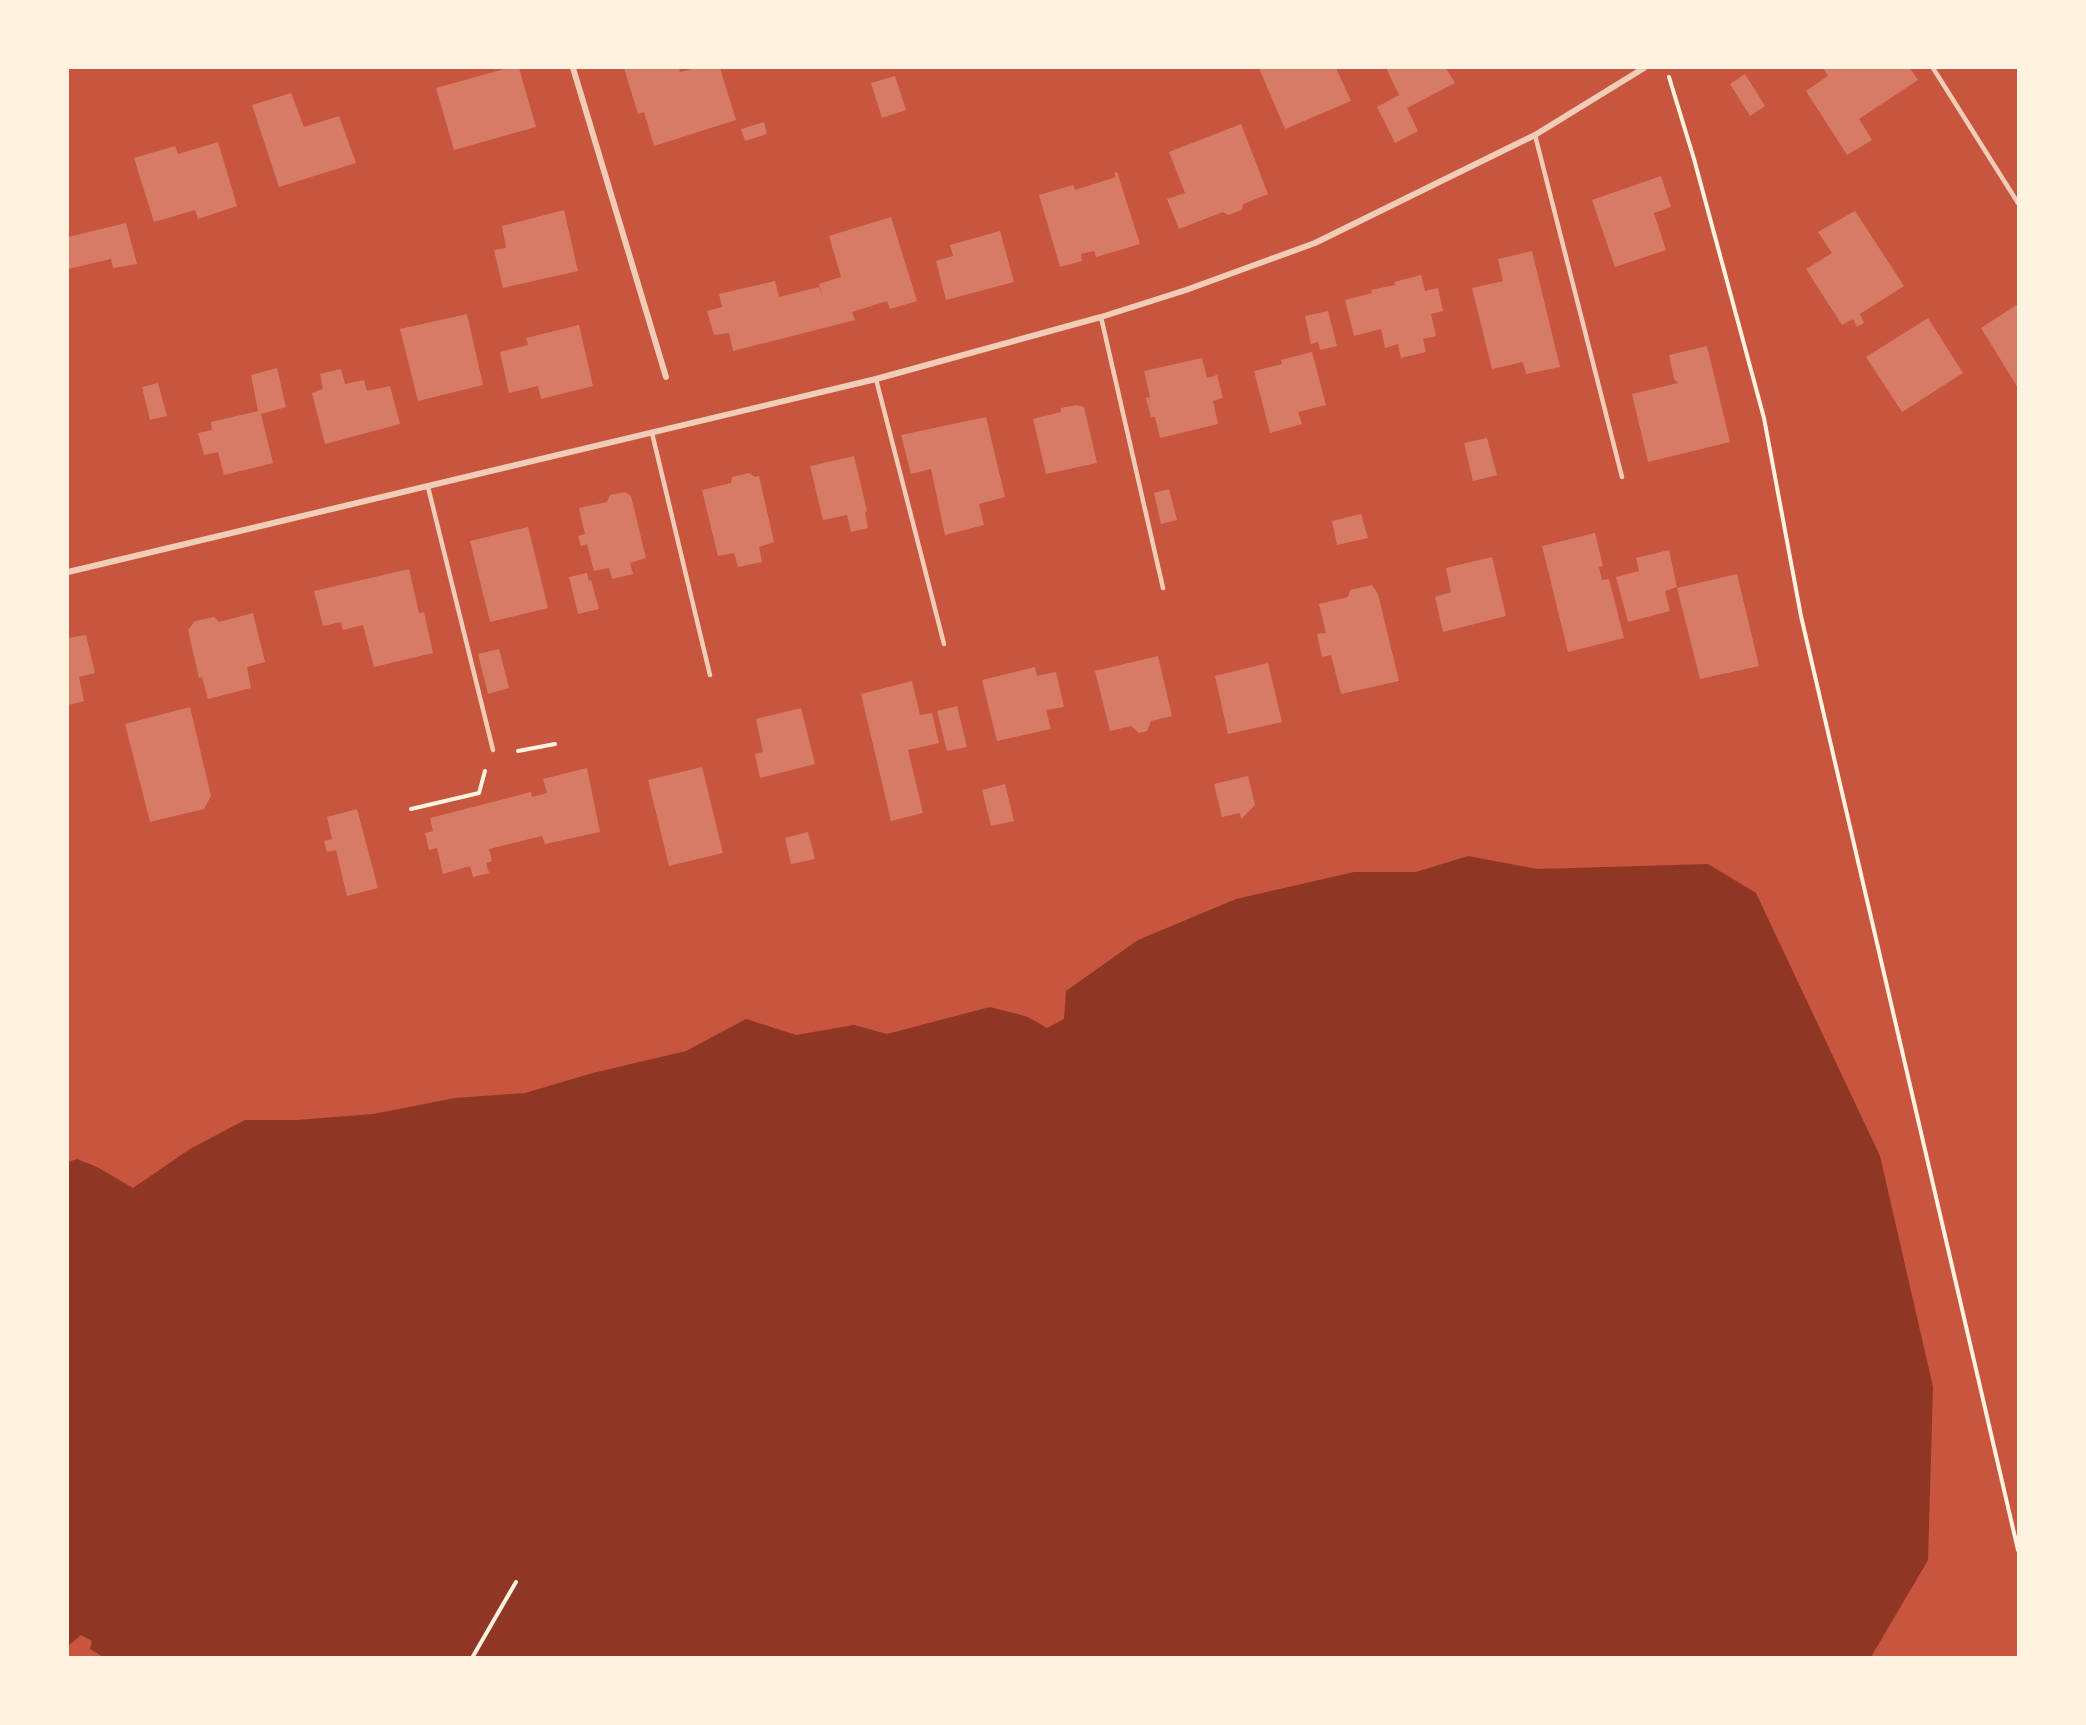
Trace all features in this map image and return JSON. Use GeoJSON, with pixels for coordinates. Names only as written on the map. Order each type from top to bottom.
{"type":"FeatureCollection","features":[{"type":"Feature","properties":{"kind":"street"},"geometry":{"type":"LineString","coordinates":[[573,68],[666,377]]}},
{"type":"Feature","properties":{"kind":"street"},"geometry":{"type":"LineString","coordinates":[[68,572],[876,379],[1101,317],[1186,290],[1315,243],[1535,135],[1644,68]]}},
{"type":"Feature","properties":{"kind":"lane"},"geometry":{"type":"LineString","coordinates":[[1933,68],[2019,203]]}},
{"type":"Feature","properties":{"kind":"lane"},"geometry":{"type":"LineString","coordinates":[[1535,135],[1622,477]]}},
{"type":"Feature","properties":{"kind":"lane"},"geometry":{"type":"LineString","coordinates":[[1101,317],[1163,588]]}},
{"type":"Feature","properties":{"kind":"lane"},"geometry":{"type":"LineString","coordinates":[[876,379],[944,644]]}},
{"type":"Feature","properties":{"kind":"lane"},"geometry":{"type":"LineString","coordinates":[[652,433],[710,675]]}},
{"type":"Feature","properties":{"kind":"lane"},"geometry":{"type":"LineString","coordinates":[[428,487],[492,750]]}},
{"type":"Feature","properties":{"kind":"path"},"geometry":{"type":"LineString","coordinates":[[1666,68],[1695,159],[1764,418],[1801,616],[2019,1550]]}},
{"type":"Feature","properties":{"kind":"path"},"geometry":{"type":"LineString","coordinates":[[511,753],[555,744]]}},
{"type":"Feature","properties":{"kind":"path"},"geometry":{"type":"LineString","coordinates":[[411,809],[479,793],[486,770]]}},
{"type":"Feature","properties":{"kind":"path"},"geometry":{"type":"LineString","coordinates":[[472,1658],[516,1582]]}},
{"type":"Feature","properties":{"kind":"shaded area"},"geometry":{"type":"Polygon","coordinates":[[[1468,856],[1537,869],[1708,864],[1756,893],[1880,1156],[1933,1387],[1928,1560],[1871,1657],[105,1658],[90,1649],[92,1641],[81,1635],[68,1646],[68,1162],[77,1159],[97,1167],[133,1188],[190,1149],[245,1120],[297,1120],[373,1114],[455,1098],[525,1093],[593,1073],[686,1051],[746,1019],[796,1035],[854,1025],[887,1034],[990,1007],[1028,1017],[1047,1028],[1064,1019],[1066,991],[1138,940],[1236,899],[1354,872],[1416,872],[1468,856]]]}},
{"type":"Feature","properties":{"kind":"building"},"geometry":{"type":"Polygon","coordinates":[[[508,68],[519,68],[536,127],[454,150],[436,88],[508,68]]]}},
{"type":"Feature","properties":{"kind":"building"},"geometry":{"type":"Polygon","coordinates":[[[624,68],[679,68],[680,72],[695,68],[720,68],[736,120],[654,146],[644,112],[638,114],[624,68]]]}},
{"type":"Feature","properties":{"kind":"building"},"geometry":{"type":"Polygon","coordinates":[[[1259,68],[1336,68],[1351,101],[1285,129],[1259,68]]]}},
{"type":"Feature","properties":{"kind":"building"},"geometry":{"type":"Polygon","coordinates":[[[1386,68],[1446,68],[1455,83],[1407,108],[1418,131],[1395,143],[1377,107],[1399,95],[1386,68]]]}},
{"type":"Feature","properties":{"kind":"building"},"geometry":{"type":"Polygon","coordinates":[[[1823,68],[1910,68],[1918,80],[1859,119],[1872,140],[1847,155],[1806,91],[1828,76],[1823,68]]]}},
{"type":"Feature","properties":{"kind":"building"},"geometry":{"type":"Polygon","coordinates":[[[1745,74],[1765,106],[1750,116],[1730,84],[1745,74]]]}},
{"type":"Feature","properties":{"kind":"building"},"geometry":{"type":"Polygon","coordinates":[[[895,76],[906,110],[882,118],[871,83],[895,76]]]}},
{"type":"Feature","properties":{"kind":"building"},"geometry":{"type":"Polygon","coordinates":[[[291,93],[304,127],[339,116],[356,163],[279,187],[252,105],[291,93]]]}},
{"type":"Feature","properties":{"kind":"building"},"geometry":{"type":"Polygon","coordinates":[[[764,122],[767,134],[745,141],[741,129],[764,122]]]}},
{"type":"Feature","properties":{"kind":"building"},"geometry":{"type":"Polygon","coordinates":[[[1241,124],[1268,194],[1243,204],[1242,210],[1228,215],[1223,212],[1179,229],[1167,199],[1185,193],[1169,152],[1241,124]]]}},
{"type":"Feature","properties":{"kind":"building"},"geometry":{"type":"Polygon","coordinates":[[[218,142],[237,206],[198,219],[195,210],[154,222],[134,158],[175,146],[178,154],[218,142]]]}},
{"type":"Feature","properties":{"kind":"building"},"geometry":{"type":"Polygon","coordinates":[[[1117,172],[1140,244],[1096,257],[1094,251],[1081,254],[1082,261],[1060,267],[1039,195],[1073,185],[1075,190],[1116,177],[1114,173],[1117,172]]]}},
{"type":"Feature","properties":{"kind":"building"},"geometry":{"type":"Polygon","coordinates":[[[1661,176],[1671,207],[1654,213],[1666,250],[1615,267],[1592,200],[1661,176]]]}},
{"type":"Feature","properties":{"kind":"building"},"geometry":{"type":"Polygon","coordinates":[[[564,210],[578,271],[503,288],[494,250],[506,248],[502,226],[564,210]]]}},
{"type":"Feature","properties":{"kind":"building"},"geometry":{"type":"Polygon","coordinates":[[[1855,211],[1904,286],[1860,314],[1864,323],[1857,327],[1853,319],[1842,325],[1806,269],[1832,253],[1818,232],[1855,211]]]}},
{"type":"Feature","properties":{"kind":"building"},"geometry":{"type":"Polygon","coordinates":[[[891,217],[917,301],[890,309],[887,301],[852,312],[855,320],[733,351],[729,333],[714,335],[707,311],[722,307],[719,294],[775,281],[779,297],[819,287],[823,299],[819,284],[841,277],[829,236],[891,217]]]}},
{"type":"Feature","properties":{"kind":"building"},"geometry":{"type":"Polygon","coordinates":[[[126,223],[137,264],[113,268],[111,259],[68,269],[68,237],[126,223]]]}},
{"type":"Feature","properties":{"kind":"building"},"geometry":{"type":"Polygon","coordinates":[[[1000,231],[1014,282],[946,300],[936,261],[953,256],[950,245],[1000,231]]]}},
{"type":"Feature","properties":{"kind":"building"},"geometry":{"type":"Polygon","coordinates":[[[1532,251],[1560,367],[1526,374],[1523,362],[1492,369],[1472,288],[1503,281],[1498,259],[1532,251]]]}},
{"type":"Feature","properties":{"kind":"building"},"geometry":{"type":"Polygon","coordinates":[[[1421,275],[1425,291],[1438,288],[1443,311],[1431,314],[1436,336],[1423,339],[1426,352],[1401,358],[1398,344],[1385,348],[1381,329],[1354,336],[1345,300],[1421,275]]]}},
{"type":"Feature","properties":{"kind":"building"},"geometry":{"type":"Polygon","coordinates":[[[2018,304],[2018,388],[1981,328],[2018,304]]]}},
{"type":"Feature","properties":{"kind":"building"},"geometry":{"type":"Polygon","coordinates":[[[1328,311],[1337,346],[1320,350],[1318,342],[1311,344],[1305,316],[1328,311]]]}},
{"type":"Feature","properties":{"kind":"building"},"geometry":{"type":"Polygon","coordinates":[[[467,314],[483,385],[418,401],[400,329],[467,314]]]}},
{"type":"Feature","properties":{"kind":"building"},"geometry":{"type":"Polygon","coordinates":[[[1928,318],[1963,373],[1902,412],[1866,357],[1928,318]]]}},
{"type":"Feature","properties":{"kind":"building"},"geometry":{"type":"Polygon","coordinates":[[[579,325],[593,386],[541,399],[538,386],[509,393],[500,352],[528,345],[526,338],[579,325]]]}},
{"type":"Feature","properties":{"kind":"building"},"geometry":{"type":"Polygon","coordinates":[[[1707,346],[1730,442],[1648,462],[1632,394],[1678,383],[1674,379],[1669,355],[1707,346]]]}},
{"type":"Feature","properties":{"kind":"building"},"geometry":{"type":"Polygon","coordinates":[[[1312,352],[1326,405],[1298,412],[1302,424],[1270,433],[1254,371],[1282,364],[1281,360],[1312,352]]]}},
{"type":"Feature","properties":{"kind":"building"},"geometry":{"type":"Polygon","coordinates":[[[1202,358],[1207,378],[1217,375],[1223,398],[1213,401],[1218,424],[1160,438],[1155,417],[1151,417],[1146,398],[1150,397],[1144,371],[1202,358]]]}},
{"type":"Feature","properties":{"kind":"building"},"geometry":{"type":"Polygon","coordinates":[[[277,368],[286,407],[261,414],[273,463],[224,475],[218,452],[204,455],[198,433],[212,430],[211,422],[258,411],[251,375],[277,368]]]}},
{"type":"Feature","properties":{"kind":"building"},"geometry":{"type":"Polygon","coordinates":[[[341,369],[345,384],[364,380],[367,391],[390,386],[400,424],[325,444],[312,393],[323,389],[320,374],[341,369]]]}},
{"type":"Feature","properties":{"kind":"building"},"geometry":{"type":"Polygon","coordinates":[[[158,383],[167,416],[150,420],[142,387],[158,383]]]}},
{"type":"Feature","properties":{"kind":"building"},"geometry":{"type":"Polygon","coordinates":[[[1077,405],[1084,407],[1097,463],[1046,474],[1033,419],[1061,412],[1061,408],[1077,405]]]}},
{"type":"Feature","properties":{"kind":"building"},"geometry":{"type":"Polygon","coordinates":[[[986,417],[1005,497],[979,504],[984,525],[945,535],[931,469],[911,474],[901,435],[986,417]]]}},
{"type":"Feature","properties":{"kind":"building"},"geometry":{"type":"Polygon","coordinates":[[[1487,438],[1497,475],[1473,481],[1464,443],[1487,438]]]}},
{"type":"Feature","properties":{"kind":"building"},"geometry":{"type":"Polygon","coordinates":[[[854,456],[867,511],[865,512],[868,528],[851,532],[847,515],[823,520],[810,466],[854,456]]]}},
{"type":"Feature","properties":{"kind":"building"},"geometry":{"type":"Polygon","coordinates":[[[749,473],[755,477],[759,476],[774,542],[759,547],[762,562],[738,567],[734,553],[718,556],[702,490],[731,483],[732,477],[749,473]]]}},
{"type":"Feature","properties":{"kind":"building"},"geometry":{"type":"Polygon","coordinates":[[[1169,489],[1177,520],[1161,524],[1154,493],[1169,489]]]}},
{"type":"Feature","properties":{"kind":"building"},"geometry":{"type":"Polygon","coordinates":[[[625,492],[631,496],[646,558],[630,563],[633,574],[612,579],[609,568],[594,571],[587,544],[581,546],[578,536],[585,534],[579,508],[607,502],[610,495],[625,492]]]}},
{"type":"Feature","properties":{"kind":"building"},"geometry":{"type":"Polygon","coordinates":[[[1361,514],[1368,538],[1337,545],[1332,521],[1361,514]]]}},
{"type":"Feature","properties":{"kind":"building"},"geometry":{"type":"Polygon","coordinates":[[[528,527],[548,608],[490,622],[470,541],[528,527]]]}},
{"type":"Feature","properties":{"kind":"building"},"geometry":{"type":"Polygon","coordinates":[[[1595,533],[1603,566],[1599,567],[1602,580],[1609,579],[1624,638],[1568,652],[1542,546],[1595,533]]]}},
{"type":"Feature","properties":{"kind":"building"},"geometry":{"type":"Polygon","coordinates":[[[1669,550],[1677,587],[1665,591],[1670,611],[1628,622],[1616,577],[1639,571],[1636,558],[1669,550]]]}},
{"type":"Feature","properties":{"kind":"building"},"geometry":{"type":"Polygon","coordinates":[[[1492,557],[1506,616],[1443,632],[1435,597],[1451,592],[1446,568],[1492,557]]]}},
{"type":"Feature","properties":{"kind":"building"},"geometry":{"type":"Polygon","coordinates":[[[409,569],[419,613],[424,612],[433,653],[374,667],[363,625],[343,630],[341,622],[323,626],[314,591],[409,569]]]}},
{"type":"Feature","properties":{"kind":"building"},"geometry":{"type":"Polygon","coordinates":[[[587,573],[599,609],[578,614],[569,577],[587,573]]]}},
{"type":"Feature","properties":{"kind":"building"},"geometry":{"type":"Polygon","coordinates":[[[1737,574],[1759,666],[1700,679],[1677,588],[1737,574]]]}},
{"type":"Feature","properties":{"kind":"building"},"geometry":{"type":"Polygon","coordinates":[[[1372,585],[1378,594],[1399,681],[1341,694],[1331,655],[1322,657],[1317,634],[1326,633],[1319,604],[1348,597],[1350,590],[1372,585]]]}},
{"type":"Feature","properties":{"kind":"building"},"geometry":{"type":"Polygon","coordinates":[[[253,613],[265,662],[247,667],[251,688],[208,699],[202,677],[199,678],[188,630],[195,621],[214,617],[219,622],[253,613]]]}},
{"type":"Feature","properties":{"kind":"building"},"geometry":{"type":"Polygon","coordinates":[[[86,635],[95,673],[79,677],[84,701],[68,705],[68,638],[86,635]]]}},
{"type":"Feature","properties":{"kind":"building"},"geometry":{"type":"Polygon","coordinates":[[[499,649],[509,688],[488,694],[478,654],[499,649]]]}},
{"type":"Feature","properties":{"kind":"building"},"geometry":{"type":"Polygon","coordinates":[[[1158,656],[1172,716],[1151,721],[1147,731],[1139,733],[1131,726],[1110,731],[1095,671],[1158,656]]]}},
{"type":"Feature","properties":{"kind":"building"},"geometry":{"type":"Polygon","coordinates":[[[1268,663],[1282,722],[1228,734],[1215,676],[1268,663]]]}},
{"type":"Feature","properties":{"kind":"building"},"geometry":{"type":"Polygon","coordinates":[[[1035,667],[1037,676],[1056,672],[1064,707],[1046,710],[1051,729],[997,741],[982,680],[1035,667]]]}},
{"type":"Feature","properties":{"kind":"building"},"geometry":{"type":"Polygon","coordinates":[[[912,681],[920,715],[932,713],[939,743],[908,750],[923,813],[891,821],[861,694],[912,681]]]}},
{"type":"Feature","properties":{"kind":"building"},"geometry":{"type":"Polygon","coordinates":[[[957,706],[967,747],[947,751],[937,711],[957,706]]]}},
{"type":"Feature","properties":{"kind":"building"},"geometry":{"type":"Polygon","coordinates":[[[190,707],[211,796],[204,809],[150,822],[125,724],[190,707]]]}},
{"type":"Feature","properties":{"kind":"building"},"geometry":{"type":"Polygon","coordinates":[[[801,708],[815,764],[760,778],[755,754],[763,752],[756,719],[801,708]]]}},
{"type":"Feature","properties":{"kind":"building"},"geometry":{"type":"Polygon","coordinates":[[[702,767],[723,853],[669,866],[648,780],[702,767]]]}},
{"type":"Feature","properties":{"kind":"building"},"geometry":{"type":"Polygon","coordinates":[[[587,768],[600,832],[545,844],[542,836],[489,849],[492,861],[486,863],[489,873],[473,877],[470,866],[443,874],[437,848],[429,850],[425,833],[433,831],[430,818],[531,792],[532,797],[547,793],[543,779],[587,768]]]}},
{"type":"Feature","properties":{"kind":"building"},"geometry":{"type":"Polygon","coordinates":[[[1248,776],[1255,805],[1241,819],[1240,813],[1222,817],[1214,784],[1248,776]]]}},
{"type":"Feature","properties":{"kind":"building"},"geometry":{"type":"Polygon","coordinates":[[[1005,784],[1014,821],[991,826],[982,790],[1005,784]]]}},
{"type":"Feature","properties":{"kind":"building"},"geometry":{"type":"Polygon","coordinates":[[[357,809],[378,888],[347,896],[336,850],[327,852],[324,841],[332,839],[327,817],[357,809]]]}},
{"type":"Feature","properties":{"kind":"building"},"geometry":{"type":"Polygon","coordinates":[[[808,832],[815,859],[791,864],[785,838],[808,832]]]}}]}
